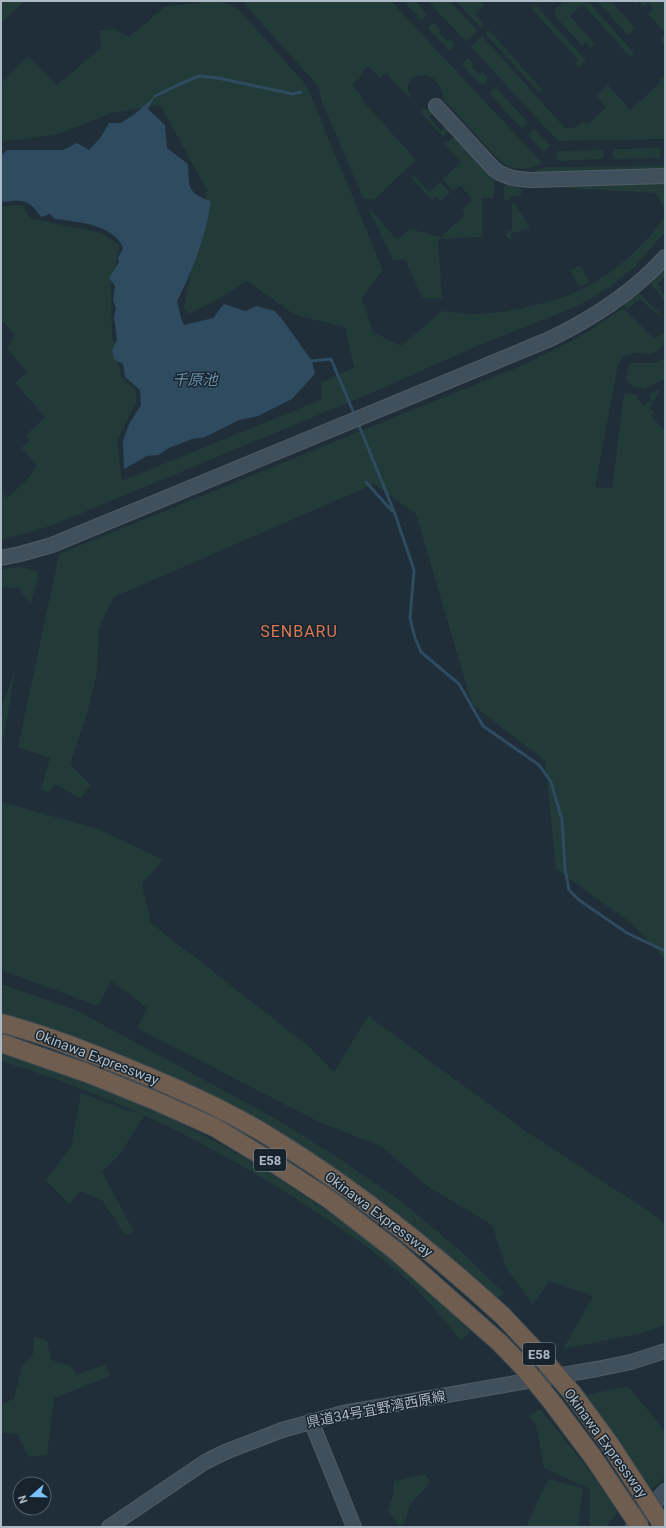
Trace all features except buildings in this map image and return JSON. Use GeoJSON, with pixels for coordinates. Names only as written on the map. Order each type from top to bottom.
{"type":"FeatureCollection","features":[{"type":"Feature","properties":{"kind":"highway","name":"Okinawa Expressway"},"geometry":{"type":"LineString","coordinates":[[1,1023],[96,1054],[222,1110],[278,1141],[351,1191],[407,1233],[503,1316],[535,1350],[573,1394],[609,1443],[664,1527]]}},
{"type":"Feature","properties":{"kind":"highway","name":"Okinawa Expressway"},"geometry":{"type":"LineString","coordinates":[[1,1043],[87,1073],[156,1101],[214,1127],[272,1162],[330,1200],[396,1251],[500,1343],[551,1401],[593,1457],[640,1527]]}},
{"type":"Feature","properties":{"kind":"street"},"geometry":{"type":"LineString","coordinates":[[436,106],[494,169],[505,176],[532,180],[665,176]]}},
{"type":"Feature","properties":{"kind":"street"},"geometry":{"type":"LineString","coordinates":[[1,558],[52,545],[509,357],[571,329],[622,297],[665,257]]}},
{"type":"Feature","properties":{"kind":"street","name":"県道34号宜野湾西原線"},"geometry":{"type":"LineString","coordinates":[[109,1527],[205,1462],[225,1452],[261,1438],[311,1421],[343,1413],[597,1369],[630,1362],[665,1351]]}},
{"type":"Feature","properties":{"kind":"street"},"geometry":{"type":"LineString","coordinates":[[311,1421],[354,1527]]}},
{"type":"Feature","properties":{"kind":"street"},"geometry":{"type":"LineString","coordinates":[[633,1527],[665,1491]]}},
{"type":"Feature","properties":{"kind":"green space"},"geometry":{"type":"Polygon","coordinates":[[[1,1],[25,1],[1,23],[1,1]]]}},
{"type":"Feature","properties":{"kind":"green space"},"geometry":{"type":"Polygon","coordinates":[[[202,1],[222,2],[231,5],[240,11],[302,80],[308,89],[383,270],[362,298],[373,332],[401,346],[442,311],[471,314],[494,313],[548,302],[569,295],[604,276],[621,264],[651,235],[665,217],[665,232],[635,267],[611,286],[576,307],[482,344],[369,394],[53,525],[28,533],[1,539],[1,492],[7,498],[26,481],[37,465],[21,448],[30,440],[26,435],[45,417],[15,383],[27,372],[7,348],[15,334],[1,320],[1,206],[23,205],[30,218],[101,233],[120,245],[111,285],[112,335],[121,376],[136,391],[136,402],[117,441],[122,481],[322,399],[321,382],[354,368],[345,327],[295,315],[247,281],[219,299],[189,314],[184,308],[207,190],[160,105],[112,113],[59,134],[1,142],[1,83],[28,56],[57,85],[101,48],[99,31],[114,29],[129,37],[166,6],[200,3],[202,1]]]}},
{"type":"Feature","properties":{"kind":"green space"},"geometry":{"type":"Polygon","coordinates":[[[242,1],[391,1],[543,164],[531,168],[521,169],[511,167],[500,161],[443,99],[440,88],[435,80],[428,76],[421,75],[414,77],[409,82],[408,88],[411,96],[409,98],[386,73],[380,78],[368,66],[361,73],[363,75],[352,85],[364,100],[363,101],[416,160],[374,200],[363,198],[322,102],[318,86],[242,1]]]}},
{"type":"Feature","properties":{"kind":"green space"},"geometry":{"type":"Polygon","coordinates":[[[403,1],[415,1],[426,13],[424,19],[420,19],[403,1]]]}},
{"type":"Feature","properties":{"kind":"green space"},"geometry":{"type":"Polygon","coordinates":[[[428,1],[450,1],[478,31],[466,42],[428,1]]]}},
{"type":"Feature","properties":{"kind":"green space"},"geometry":{"type":"Polygon","coordinates":[[[456,1],[480,1],[484,5],[475,14],[484,25],[481,28],[456,1]]]}},
{"type":"Feature","properties":{"kind":"green space"},"geometry":{"type":"Polygon","coordinates":[[[564,1],[588,1],[634,54],[630,57],[583,4],[570,16],[595,44],[591,48],[586,42],[582,46],[556,17],[555,9],[564,1]]]}},
{"type":"Feature","properties":{"kind":"green space"},"geometry":{"type":"Polygon","coordinates":[[[597,1],[611,1],[635,28],[628,35],[597,1]]]}},
{"type":"Feature","properties":{"kind":"green space"},"geometry":{"type":"Polygon","coordinates":[[[633,1],[665,1],[665,33],[648,14],[653,9],[648,3],[644,7],[639,2],[637,5],[633,1]]]}},
{"type":"Feature","properties":{"kind":"green space"},"geometry":{"type":"Polygon","coordinates":[[[535,4],[586,61],[579,67],[575,63],[578,60],[531,8],[535,4]]]}},
{"type":"Feature","properties":{"kind":"green space"},"geometry":{"type":"Polygon","coordinates":[[[435,24],[441,30],[439,33],[447,41],[450,39],[455,44],[452,50],[449,50],[429,30],[429,26],[435,24]]]}},
{"type":"Feature","properties":{"kind":"green space"},"geometry":{"type":"Polygon","coordinates":[[[489,30],[542,90],[539,93],[485,33],[489,30]]]}},
{"type":"Feature","properties":{"kind":"green space"},"geometry":{"type":"Polygon","coordinates":[[[665,33],[665,46],[661,41],[665,33]]]}},
{"type":"Feature","properties":{"kind":"green space"},"geometry":{"type":"Polygon","coordinates":[[[482,36],[566,129],[576,127],[582,122],[588,124],[606,107],[596,96],[608,85],[630,110],[659,84],[661,77],[665,77],[665,139],[558,141],[471,47],[482,36]]]}},
{"type":"Feature","properties":{"kind":"green space"},"geometry":{"type":"Polygon","coordinates":[[[466,59],[470,59],[474,64],[472,67],[479,75],[482,72],[487,77],[487,81],[484,84],[481,84],[463,66],[463,62],[466,59]]]}},
{"type":"Feature","properties":{"kind":"green space"},"geometry":{"type":"Polygon","coordinates":[[[493,89],[497,89],[527,121],[527,125],[521,128],[491,95],[490,92],[493,89]]]}},
{"type":"Feature","properties":{"kind":"green space"},"geometry":{"type":"Polygon","coordinates":[[[424,108],[429,111],[431,110],[434,113],[429,117],[441,131],[446,126],[448,131],[443,137],[420,112],[424,108]]]}},
{"type":"Feature","properties":{"kind":"green space"},"geometry":{"type":"Polygon","coordinates":[[[532,130],[535,130],[549,144],[549,147],[545,151],[542,151],[529,136],[529,133],[532,130]]]}},
{"type":"Feature","properties":{"kind":"green space"},"geometry":{"type":"Polygon","coordinates":[[[453,138],[456,138],[494,177],[494,198],[482,198],[482,237],[438,239],[442,298],[422,298],[405,259],[393,260],[370,212],[371,210],[397,240],[410,229],[441,237],[465,215],[462,210],[471,201],[471,198],[460,185],[453,191],[443,179],[461,162],[444,144],[453,138]]]}},
{"type":"Feature","properties":{"kind":"green space"},"geometry":{"type":"Polygon","coordinates":[[[659,148],[661,151],[660,158],[615,159],[613,156],[615,149],[659,148]]]}},
{"type":"Feature","properties":{"kind":"green space"},"geometry":{"type":"Polygon","coordinates":[[[602,150],[604,152],[604,157],[602,159],[558,161],[556,155],[557,151],[602,150]]]}},
{"type":"Feature","properties":{"kind":"green space"},"geometry":{"type":"Polygon","coordinates":[[[665,166],[665,171],[529,173],[546,167],[665,166]]]}},
{"type":"Feature","properties":{"kind":"green space"},"geometry":{"type":"Polygon","coordinates":[[[410,176],[415,177],[429,192],[440,182],[450,193],[441,201],[436,197],[432,200],[410,176]]]}},
{"type":"Feature","properties":{"kind":"green space"},"geometry":{"type":"Polygon","coordinates":[[[665,181],[665,212],[656,193],[567,188],[567,186],[665,181]]]}},
{"type":"Feature","properties":{"kind":"green space"},"geometry":{"type":"Polygon","coordinates":[[[508,183],[518,186],[521,189],[521,196],[510,197],[510,200],[504,200],[504,187],[508,183]]]}},
{"type":"Feature","properties":{"kind":"green space"},"geometry":{"type":"Polygon","coordinates":[[[515,203],[530,228],[510,234],[512,238],[509,239],[506,235],[508,231],[512,231],[512,204],[515,203]]]}},
{"type":"Feature","properties":{"kind":"green space"},"geometry":{"type":"Polygon","coordinates":[[[580,265],[590,282],[580,287],[570,271],[580,265]]]}},
{"type":"Feature","properties":{"kind":"green space"},"geometry":{"type":"Polygon","coordinates":[[[665,267],[665,276],[658,284],[665,297],[665,301],[651,285],[665,267]]]}},
{"type":"Feature","properties":{"kind":"green space"},"geometry":{"type":"Polygon","coordinates":[[[638,293],[661,314],[660,316],[639,299],[628,309],[623,304],[638,293]]]}},
{"type":"Feature","properties":{"kind":"green space"},"geometry":{"type":"Polygon","coordinates":[[[623,308],[654,339],[665,332],[665,342],[662,347],[652,354],[635,353],[623,356],[618,365],[595,487],[612,488],[624,394],[628,393],[637,395],[642,406],[652,401],[649,394],[661,389],[649,408],[653,411],[652,416],[665,432],[665,959],[631,923],[556,869],[545,761],[472,704],[416,514],[374,484],[114,597],[99,628],[97,672],[88,711],[70,764],[91,786],[80,798],[55,784],[49,792],[41,790],[50,758],[18,747],[59,554],[528,363],[588,332],[623,308]]]}},
{"type":"Feature","properties":{"kind":"green space"},"geometry":{"type":"Polygon","coordinates":[[[665,358],[665,379],[644,389],[628,382],[627,376],[629,365],[634,363],[654,363],[665,358]]]}},
{"type":"Feature","properties":{"kind":"green space"},"geometry":{"type":"Polygon","coordinates":[[[21,567],[39,572],[31,604],[18,588],[1,587],[1,569],[21,567]]]}},
{"type":"Feature","properties":{"kind":"green space"},"geometry":{"type":"Polygon","coordinates":[[[16,667],[3,740],[1,747],[1,709],[16,667]]]}},
{"type":"Feature","properties":{"kind":"green space"},"geometry":{"type":"Polygon","coordinates":[[[1,802],[99,829],[163,860],[142,884],[151,923],[306,1044],[334,1072],[368,1016],[527,1132],[650,1212],[665,1224],[665,1325],[643,1333],[563,1349],[593,1296],[549,1281],[533,1305],[506,1267],[492,1225],[427,1186],[381,1146],[321,1123],[137,1028],[147,1008],[111,981],[98,1006],[1,970],[1,802]]]}},
{"type":"Feature","properties":{"kind":"green space"},"geometry":{"type":"Polygon","coordinates":[[[1,984],[76,1010],[276,1119],[337,1157],[401,1201],[465,1255],[504,1293],[496,1300],[242,1112],[170,1075],[88,1041],[1,1012],[1,984]]]}},
{"type":"Feature","properties":{"kind":"green space"},"geometry":{"type":"Polygon","coordinates":[[[1,1054],[62,1074],[124,1098],[182,1124],[267,1171],[321,1206],[378,1248],[420,1283],[471,1332],[461,1340],[430,1303],[377,1254],[316,1212],[242,1166],[164,1125],[124,1107],[84,1090],[1,1061],[1,1054]]]}},
{"type":"Feature","properties":{"kind":"green space"},"geometry":{"type":"Polygon","coordinates":[[[81,1093],[144,1116],[118,1157],[102,1171],[134,1232],[125,1235],[102,1200],[80,1191],[69,1204],[45,1180],[71,1147],[81,1093]]]}},
{"type":"Feature","properties":{"kind":"green space"},"geometry":{"type":"Polygon","coordinates":[[[34,1337],[47,1340],[51,1360],[70,1365],[77,1375],[106,1364],[110,1376],[54,1398],[47,1455],[28,1457],[18,1434],[1,1433],[1,1404],[14,1399],[22,1366],[33,1355],[34,1337]]]}},
{"type":"Feature","properties":{"kind":"green space"},"geometry":{"type":"Polygon","coordinates":[[[628,1386],[665,1431],[665,1477],[652,1489],[583,1396],[628,1386]]]}},
{"type":"Feature","properties":{"kind":"green space"},"geometry":{"type":"Polygon","coordinates":[[[540,1409],[585,1465],[618,1512],[606,1527],[590,1527],[590,1489],[544,1468],[536,1425],[529,1416],[540,1409]]]}},
{"type":"Feature","properties":{"kind":"green space"},"geometry":{"type":"Polygon","coordinates":[[[425,1474],[430,1482],[410,1505],[405,1523],[399,1525],[388,1511],[393,1494],[394,1481],[425,1474]]]}},
{"type":"Feature","properties":{"kind":"green space"},"geometry":{"type":"Polygon","coordinates":[[[548,1479],[583,1488],[578,1527],[526,1527],[548,1479]]]}},
{"type":"Feature","properties":{"kind":"water","name":"千原池"},"geometry":{"type":"Polygon","coordinates":[[[155,96],[148,109],[165,125],[167,148],[188,164],[189,184],[193,192],[211,201],[198,252],[177,301],[184,325],[213,318],[224,304],[245,311],[256,306],[275,311],[312,361],[315,374],[292,399],[258,416],[239,420],[205,437],[192,439],[169,448],[158,455],[147,456],[124,469],[123,441],[129,424],[141,405],[140,390],[125,377],[123,364],[114,359],[112,350],[117,340],[114,317],[116,308],[113,300],[115,286],[109,278],[119,262],[118,258],[123,248],[112,234],[103,229],[84,223],[55,219],[50,214],[41,217],[28,203],[20,201],[1,202],[1,156],[7,150],[63,150],[77,143],[89,150],[101,137],[109,123],[121,123],[136,113],[155,96]]]}},
{"type":"Feature","properties":{"kind":"waterway"},"geometry":{"type":"LineString","coordinates":[[155,96],[199,76],[218,78],[293,94],[301,92]]}},
{"type":"Feature","properties":{"kind":"waterway"},"geometry":{"type":"LineString","coordinates":[[312,361],[331,359],[355,416]]}},
{"type":"Feature","properties":{"kind":"waterway"},"geometry":{"type":"LineString","coordinates":[[358,423],[395,514],[414,570],[410,618],[415,638],[421,652],[459,684],[483,726],[539,765],[551,782],[562,820],[565,869],[569,890],[579,900],[627,933],[665,951]]}},
{"type":"Feature","properties":{"kind":"waterway"},"geometry":{"type":"LineString","coordinates":[[366,482],[392,511]]}},
{"type":"Feature","properties":{"kind":"district","name":"SENBARU"},"geometry":{"type":"Point","coordinates":[299,631]}}]}
